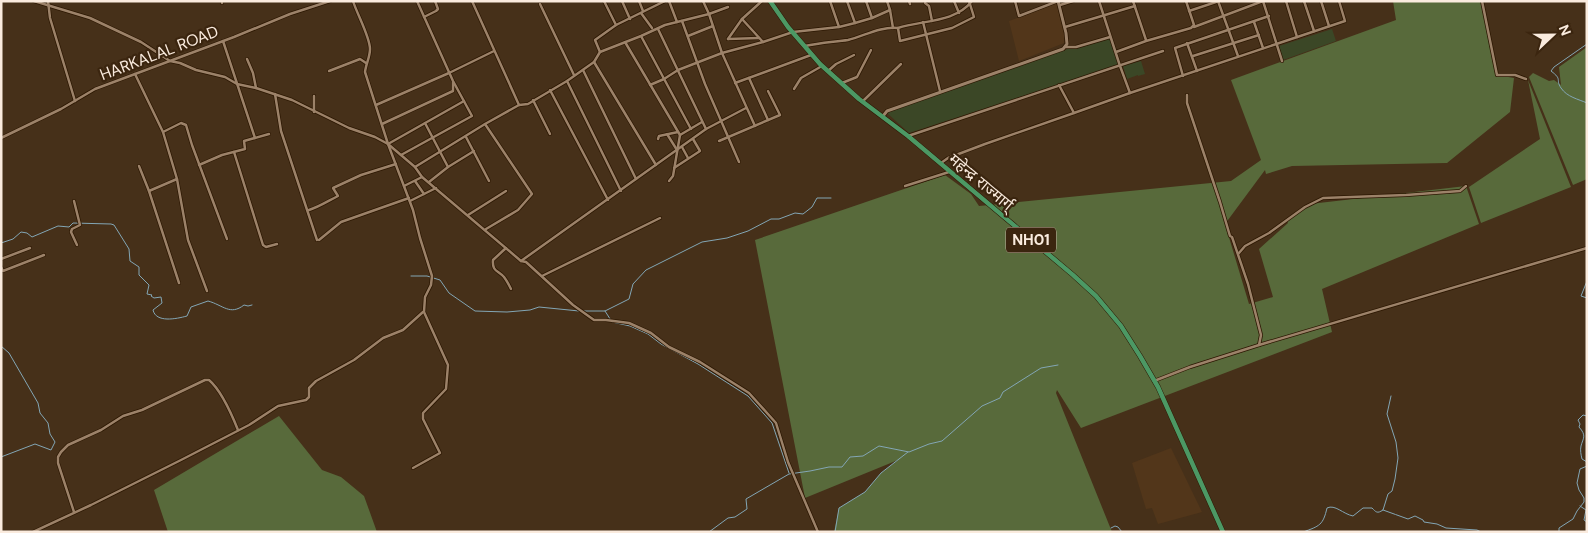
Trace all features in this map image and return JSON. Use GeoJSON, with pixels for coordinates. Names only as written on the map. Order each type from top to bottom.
{"type":"FeatureCollection","features":[{"type":"Feature","properties":{"kind":"highway","name":"महेन्द्र राज्मार्ग्"},"geometry":{"type":"LineString","coordinates":[[770,1],[822,66],[863,102],[908,136],[1096,296],[1121,326],[1154,381],[1223,532]]}},
{"type":"Feature","properties":{"kind":"street"},"geometry":{"type":"LineString","coordinates":[[34,1],[90,18],[141,42],[170,61],[225,77],[238,84],[292,100],[314,112],[388,144],[415,167],[422,177],[522,262],[526,262],[573,305],[594,320],[629,323],[650,333],[669,347],[700,362],[749,393],[776,423],[788,462],[818,532]]}},
{"type":"Feature","properties":{"kind":"street"},"geometry":{"type":"LineString","coordinates":[[48,1],[50,18],[75,101]]}},
{"type":"Feature","properties":{"kind":"street","name":"HARKALAL ROAD"},"geometry":{"type":"LineString","coordinates":[[1,138],[95,89],[290,14],[330,1]]}},
{"type":"Feature","properties":{"kind":"street"},"geometry":{"type":"LineString","coordinates":[[353,1],[370,43],[366,72],[388,144],[409,200],[432,276],[424,312],[448,365],[446,389],[423,414],[423,419],[440,453],[413,468]]}},
{"type":"Feature","properties":{"kind":"street"},"geometry":{"type":"LineString","coordinates":[[401,156],[472,116],[453,80],[418,1]]}},
{"type":"Feature","properties":{"kind":"street"},"geometry":{"type":"LineString","coordinates":[[424,16],[438,9],[434,1]]}},
{"type":"Feature","properties":{"kind":"street"},"geometry":{"type":"LineString","coordinates":[[472,1],[519,105]]}},
{"type":"Feature","properties":{"kind":"street"},"geometry":{"type":"LineString","coordinates":[[604,1],[616,25]]}},
{"type":"Feature","properties":{"kind":"street"},"geometry":{"type":"LineString","coordinates":[[622,1],[630,19]]}},
{"type":"Feature","properties":{"kind":"street"},"geometry":{"type":"LineString","coordinates":[[639,1],[642,12],[652,28]]}},
{"type":"Feature","properties":{"kind":"street"},"geometry":{"type":"LineString","coordinates":[[600,52],[595,40],[616,25],[667,1],[677,22]]}},
{"type":"Feature","properties":{"kind":"street"},"geometry":{"type":"LineString","coordinates":[[703,1],[722,53],[755,126]]}},
{"type":"Feature","properties":{"kind":"street"},"geometry":{"type":"LineString","coordinates":[[759,38],[728,39],[742,19],[762,1]]}},
{"type":"Feature","properties":{"kind":"street"},"geometry":{"type":"LineString","coordinates":[[830,1],[840,27]]}},
{"type":"Feature","properties":{"kind":"street"},"geometry":{"type":"LineString","coordinates":[[847,1],[856,23]]}},
{"type":"Feature","properties":{"kind":"street"},"geometry":{"type":"LineString","coordinates":[[866,1],[872,18]]}},
{"type":"Feature","properties":{"kind":"street"},"geometry":{"type":"LineString","coordinates":[[887,1],[893,28]]}},
{"type":"Feature","properties":{"kind":"street"},"geometry":{"type":"LineString","coordinates":[[954,1],[959,13]]}},
{"type":"Feature","properties":{"kind":"street"},"geometry":{"type":"LineString","coordinates":[[1015,1],[1020,16],[1059,3],[1073,1]]}},
{"type":"Feature","properties":{"kind":"street"},"geometry":{"type":"LineString","coordinates":[[1099,1],[1130,93]]}},
{"type":"Feature","properties":{"kind":"street"},"geometry":{"type":"LineString","coordinates":[[1133,1],[1146,41]]}},
{"type":"Feature","properties":{"kind":"street"},"geometry":{"type":"LineString","coordinates":[[1186,1],[1193,27]]}},
{"type":"Feature","properties":{"kind":"street"},"geometry":{"type":"LineString","coordinates":[[1189,11],[1218,1],[1238,56]]}},
{"type":"Feature","properties":{"kind":"street"},"geometry":{"type":"LineString","coordinates":[[1116,52],[1193,27],[1263,1],[1282,62]]}},
{"type":"Feature","properties":{"kind":"street"},"geometry":{"type":"LineString","coordinates":[[1286,1],[1297,37]]}},
{"type":"Feature","properties":{"kind":"street"},"geometry":{"type":"LineString","coordinates":[[1304,1],[1314,31]]}},
{"type":"Feature","properties":{"kind":"street"},"geometry":{"type":"LineString","coordinates":[[1321,1],[1329,26]]}},
{"type":"Feature","properties":{"kind":"street"},"geometry":{"type":"LineString","coordinates":[[939,163],[985,144],[1130,93],[1345,21],[1338,1]]}},
{"type":"Feature","properties":{"kind":"street"},"geometry":{"type":"LineString","coordinates":[[1482,1],[1497,76],[1514,74],[1526,79]]}},
{"type":"Feature","properties":{"kind":"street"},"geometry":{"type":"LineString","coordinates":[[805,46],[849,39],[932,21],[959,13],[970,2]]}},
{"type":"Feature","properties":{"kind":"street"},"geometry":{"type":"LineString","coordinates":[[898,28],[900,41],[952,28],[974,17],[970,2]]}},
{"type":"Feature","properties":{"kind":"street"},"geometry":{"type":"LineString","coordinates":[[925,3],[929,6],[932,21]]}},
{"type":"Feature","properties":{"kind":"street"},"geometry":{"type":"LineString","coordinates":[[1059,3],[1065,27],[1066,47]]}},
{"type":"Feature","properties":{"kind":"street"},"geometry":{"type":"LineString","coordinates":[[540,4],[574,76]]}},
{"type":"Feature","properties":{"kind":"street"},"geometry":{"type":"LineString","coordinates":[[1065,27],[1135,6]]}},
{"type":"Feature","properties":{"kind":"street"},"geometry":{"type":"LineString","coordinates":[[415,167],[519,105],[528,104],[567,81],[594,62],[600,52],[665,25],[709,14],[728,7]]}},
{"type":"Feature","properties":{"kind":"street"},"geometry":{"type":"LineString","coordinates":[[650,85],[678,70],[722,53],[793,32],[840,27],[856,23],[890,10]]}},
{"type":"Feature","properties":{"kind":"street"},"geometry":{"type":"LineString","coordinates":[[1183,76],[1175,48],[1269,16]]}},
{"type":"Feature","properties":{"kind":"street"},"geometry":{"type":"LineString","coordinates":[[742,19],[763,42]]}},
{"type":"Feature","properties":{"kind":"street"},"geometry":{"type":"LineString","coordinates":[[682,21],[739,162]]}},
{"type":"Feature","properties":{"kind":"street"},"geometry":{"type":"LineString","coordinates":[[923,22],[940,92]]}},
{"type":"Feature","properties":{"kind":"street"},"geometry":{"type":"LineString","coordinates":[[1254,22],[1263,48]]}},
{"type":"Feature","properties":{"kind":"street"},"geometry":{"type":"LineString","coordinates":[[688,36],[713,26]]}},
{"type":"Feature","properties":{"kind":"street"},"geometry":{"type":"LineString","coordinates":[[658,29],[706,129]]}},
{"type":"Feature","properties":{"kind":"street"},"geometry":{"type":"LineString","coordinates":[[1193,56],[1258,35]]}},
{"type":"Feature","properties":{"kind":"street"},"geometry":{"type":"LineString","coordinates":[[641,36],[691,129]]}},
{"type":"Feature","properties":{"kind":"street"},"geometry":{"type":"LineString","coordinates":[[883,116],[887,111],[1066,47],[1111,37]]}},
{"type":"Feature","properties":{"kind":"street"},"geometry":{"type":"LineString","coordinates":[[223,40],[255,138]]}},
{"type":"Feature","properties":{"kind":"street"},"geometry":{"type":"LineString","coordinates":[[625,42],[679,134],[673,176],[669,181]]}},
{"type":"Feature","properties":{"kind":"street"},"geometry":{"type":"LineString","coordinates":[[1187,43],[1197,70]]}},
{"type":"Feature","properties":{"kind":"street"},"geometry":{"type":"LineString","coordinates":[[842,83],[858,77],[871,50]]}},
{"type":"Feature","properties":{"kind":"street"},"geometry":{"type":"LineString","coordinates":[[376,104],[450,73],[494,51]]}},
{"type":"Feature","properties":{"kind":"street"},"geometry":{"type":"LineString","coordinates":[[908,136],[1163,51]]}},
{"type":"Feature","properties":{"kind":"street"},"geometry":{"type":"LineString","coordinates":[[736,83],[812,54]]}},
{"type":"Feature","properties":{"kind":"street"},"geometry":{"type":"LineString","coordinates":[[828,71],[854,54]]}},
{"type":"Feature","properties":{"kind":"street"},"geometry":{"type":"LineString","coordinates":[[246,59],[253,73],[256,88]]}},
{"type":"Feature","properties":{"kind":"street"},"geometry":{"type":"LineString","coordinates":[[329,71],[360,59],[366,63]]}},
{"type":"Feature","properties":{"kind":"street"},"geometry":{"type":"LineString","coordinates":[[594,62],[656,165]]}},
{"type":"Feature","properties":{"kind":"street"},"geometry":{"type":"LineString","coordinates":[[863,102],[901,64]]}},
{"type":"Feature","properties":{"kind":"street"},"geometry":{"type":"LineString","coordinates":[[794,90],[801,78],[822,66]]}},
{"type":"Feature","properties":{"kind":"street"},"geometry":{"type":"LineString","coordinates":[[583,70],[636,180]]}},
{"type":"Feature","properties":{"kind":"street"},"geometry":{"type":"LineString","coordinates":[[135,74],[163,132],[177,179],[188,240],[207,291]]}},
{"type":"Feature","properties":{"kind":"street"},"geometry":{"type":"LineString","coordinates":[[749,78],[768,120]]}},
{"type":"Feature","properties":{"kind":"street"},"geometry":{"type":"LineString","coordinates":[[382,124],[452,91],[453,80]]}},
{"type":"Feature","properties":{"kind":"street"},"geometry":{"type":"LineString","coordinates":[[567,81],[621,191]]}},
{"type":"Feature","properties":{"kind":"street"},"geometry":{"type":"LineString","coordinates":[[1059,85],[1074,114]]}},
{"type":"Feature","properties":{"kind":"street"},"geometry":{"type":"LineString","coordinates":[[550,90],[608,200]]}},
{"type":"Feature","properties":{"kind":"street"},"geometry":{"type":"LineString","coordinates":[[719,141],[780,115],[768,91]]}},
{"type":"Feature","properties":{"kind":"street"},"geometry":{"type":"LineString","coordinates":[[275,94],[281,131],[318,240],[341,222],[409,200],[436,188]]}},
{"type":"Feature","properties":{"kind":"street"},"geometry":{"type":"LineString","coordinates":[[1187,95],[1187,103],[1230,236],[1239,253],[1261,335],[1259,345]]}},
{"type":"Feature","properties":{"kind":"street"},"geometry":{"type":"LineString","coordinates":[[314,96],[314,112]]}},
{"type":"Feature","properties":{"kind":"street"},"geometry":{"type":"LineString","coordinates":[[533,100],[550,134]]}},
{"type":"Feature","properties":{"kind":"street"},"geometry":{"type":"LineString","coordinates":[[388,144],[464,101]]}},
{"type":"Feature","properties":{"kind":"street"},"geometry":{"type":"LineString","coordinates":[[522,262],[706,129],[746,108]]}},
{"type":"Feature","properties":{"kind":"street"},"geometry":{"type":"LineString","coordinates":[[658,139],[659,136],[679,134],[702,122]]}},
{"type":"Feature","properties":{"kind":"street"},"geometry":{"type":"LineString","coordinates":[[163,132],[181,123],[186,125],[227,239]]}},
{"type":"Feature","properties":{"kind":"street"},"geometry":{"type":"LineString","coordinates":[[425,123],[448,166]]}},
{"type":"Feature","properties":{"kind":"street"},"geometry":{"type":"LineString","coordinates":[[485,230],[518,210],[532,194],[486,124]]}},
{"type":"Feature","properties":{"kind":"street"},"geometry":{"type":"LineString","coordinates":[[199,165],[245,148],[244,142],[269,134]]}},
{"type":"Feature","properties":{"kind":"street"},"geometry":{"type":"LineString","coordinates":[[668,134],[677,150]]}},
{"type":"Feature","properties":{"kind":"street"},"geometry":{"type":"LineString","coordinates":[[466,137],[489,181]]}},
{"type":"Feature","properties":{"kind":"street"},"geometry":{"type":"LineString","coordinates":[[674,168],[700,150],[693,139]]}},
{"type":"Feature","properties":{"kind":"street"},"geometry":{"type":"LineString","coordinates":[[682,147],[688,158]]}},
{"type":"Feature","properties":{"kind":"street"},"geometry":{"type":"LineString","coordinates":[[430,182],[448,166],[474,150]]}},
{"type":"Feature","properties":{"kind":"street"},"geometry":{"type":"LineString","coordinates":[[234,152],[263,245],[266,247],[277,244]]}},
{"type":"Feature","properties":{"kind":"street"},"geometry":{"type":"LineString","coordinates":[[308,210],[318,208],[323,203],[338,196],[333,188],[361,175],[396,164]]}},
{"type":"Feature","properties":{"kind":"street"},"geometry":{"type":"LineString","coordinates":[[139,166],[179,283]]}},
{"type":"Feature","properties":{"kind":"street"},"geometry":{"type":"LineString","coordinates":[[905,186],[949,172]]}},
{"type":"Feature","properties":{"kind":"street"},"geometry":{"type":"LineString","coordinates":[[404,186],[422,177]]}},
{"type":"Feature","properties":{"kind":"street"},"geometry":{"type":"LineString","coordinates":[[149,191],[177,179]]}},
{"type":"Feature","properties":{"kind":"street"},"geometry":{"type":"LineString","coordinates":[[415,181],[425,194]]}},
{"type":"Feature","properties":{"kind":"street"},"geometry":{"type":"LineString","coordinates":[[1239,253],[1245,246],[1269,233],[1304,207],[1323,198],[1460,191],[1466,186]]}},
{"type":"Feature","properties":{"kind":"street"},"geometry":{"type":"LineString","coordinates":[[468,215],[506,191]]}},
{"type":"Feature","properties":{"kind":"street"},"geometry":{"type":"LineString","coordinates":[[74,201],[80,226],[72,229],[71,232],[77,245]]}},
{"type":"Feature","properties":{"kind":"street"},"geometry":{"type":"LineString","coordinates":[[542,276],[660,218]]}},
{"type":"Feature","properties":{"kind":"street"},"geometry":{"type":"LineString","coordinates":[[1,259],[30,248]]}},
{"type":"Feature","properties":{"kind":"street"},"geometry":{"type":"LineString","coordinates":[[506,248],[493,260],[493,265],[495,270],[504,277],[511,289]]}},
{"type":"Feature","properties":{"kind":"street"},"geometry":{"type":"LineString","coordinates":[[1154,381],[1190,367],[1259,345],[1587,248]]}},
{"type":"Feature","properties":{"kind":"street"},"geometry":{"type":"LineString","coordinates":[[1,267],[3,271],[44,255]]}},
{"type":"Feature","properties":{"kind":"street"},"geometry":{"type":"LineString","coordinates":[[33,532],[238,430],[278,406],[306,400],[309,397],[310,388],[316,380],[354,360],[383,338],[402,330],[424,312]]}},
{"type":"Feature","properties":{"kind":"street"},"geometry":{"type":"LineString","coordinates":[[74,512],[58,463],[60,452],[68,445],[101,430],[122,416],[142,410],[205,380],[209,380],[229,410],[238,430]]}},
{"type":"Feature","properties":{"kind":"shaded area"},"geometry":{"type":"Polygon","coordinates":[[[1057,3],[1065,33],[1064,43],[1019,61],[1009,21],[1057,3]]]}},
{"type":"Feature","properties":{"kind":"shaded area"},"geometry":{"type":"Polygon","coordinates":[[[1171,448],[1202,512],[1158,524],[1152,508],[1146,509],[1132,463],[1171,448]]]}},
{"type":"Feature","properties":{"kind":"green space"},"geometry":{"type":"Polygon","coordinates":[[[1393,1],[1482,1],[1497,75],[1514,78],[1510,112],[1447,163],[1292,166],[1266,174],[1265,170],[1225,224],[1249,304],[1273,297],[1259,249],[1288,223],[1287,221],[1310,204],[1466,186],[1479,224],[1322,289],[1332,332],[1081,428],[1057,390],[1056,393],[1112,532],[834,532],[839,508],[865,492],[881,473],[898,460],[805,498],[755,240],[945,175],[971,194],[979,206],[1231,181],[1261,160],[1231,80],[1396,20],[1393,1]]]}},
{"type":"Feature","properties":{"kind":"green space"},"geometry":{"type":"Polygon","coordinates":[[[1332,29],[1336,41],[1283,60],[1279,46],[1332,29]]]}},
{"type":"Feature","properties":{"kind":"green space"},"geometry":{"type":"Polygon","coordinates":[[[1109,36],[1119,65],[909,133],[886,112],[1057,52],[1109,36]]]}},
{"type":"Feature","properties":{"kind":"green space"},"geometry":{"type":"Polygon","coordinates":[[[1587,47],[1587,179],[1573,185],[1529,77],[1533,73],[1549,81],[1554,80],[1561,85],[1559,67],[1587,47]]]}},
{"type":"Feature","properties":{"kind":"green space"},"geometry":{"type":"Polygon","coordinates":[[[1141,61],[1145,74],[1127,79],[1123,66],[1141,61]]]}},
{"type":"Feature","properties":{"kind":"green space"},"geometry":{"type":"Polygon","coordinates":[[[1528,80],[1571,187],[1481,223],[1469,187],[1540,139],[1528,80]]]}},
{"type":"Feature","properties":{"kind":"green space"},"geometry":{"type":"Polygon","coordinates":[[[279,416],[322,470],[341,477],[364,496],[377,532],[168,532],[154,490],[279,416]]]}},
{"type":"Feature","properties":{"kind":"waterway"},"geometry":{"type":"LineString","coordinates":[[1587,44],[1551,71],[1557,76],[1559,85],[1566,94],[1587,103]]}},
{"type":"Feature","properties":{"kind":"waterway"},"geometry":{"type":"LineString","coordinates":[[583,311],[605,311],[629,299],[633,284],[646,270],[702,242],[727,238],[748,231],[771,219],[779,219],[795,213],[803,214],[812,207],[817,198],[831,198]]}},
{"type":"Feature","properties":{"kind":"waterway"},"geometry":{"type":"LineString","coordinates":[[1,243],[13,239],[21,232],[27,233],[32,237],[58,226],[69,227],[73,223],[111,224],[114,225],[129,249],[130,261],[139,267],[139,275],[149,285],[147,294],[152,295],[154,298],[161,297],[162,303],[153,310],[158,317],[167,319],[187,316],[191,307],[208,301],[230,310],[235,310],[244,305],[252,305]]}},
{"type":"Feature","properties":{"kind":"waterway"},"geometry":{"type":"LineString","coordinates":[[411,276],[427,276],[440,280],[449,293],[475,311],[507,312],[530,310],[539,307],[579,311]]}},
{"type":"Feature","properties":{"kind":"waterway"},"geometry":{"type":"LineString","coordinates":[[1587,281],[1581,296],[1587,298]]}},
{"type":"Feature","properties":{"kind":"waterway"},"geometry":{"type":"LineString","coordinates":[[605,311],[612,322],[630,326],[648,334],[661,344],[698,364],[748,396],[772,423],[789,473]]}},
{"type":"Feature","properties":{"kind":"waterway"},"geometry":{"type":"LineString","coordinates":[[1,346],[9,353],[38,403],[40,413],[48,423],[50,434],[55,442],[51,450],[35,444],[1,457]]}},
{"type":"Feature","properties":{"kind":"waterway"},"geometry":{"type":"LineString","coordinates":[[709,532],[728,518],[735,517],[747,509],[746,499],[789,474],[829,467],[842,467],[850,457],[863,456],[879,446],[909,452],[942,441],[982,406],[1000,398],[1003,392],[1041,368],[1058,365]]}},
{"type":"Feature","properties":{"kind":"waterway"},"geometry":{"type":"LineString","coordinates":[[1303,532],[1320,524],[1327,508],[1330,507],[1353,516],[1363,508],[1372,508],[1378,512],[1383,510],[1388,494],[1392,491],[1398,458],[1396,442],[1387,414],[1391,396]]}},
{"type":"Feature","properties":{"kind":"waterway"},"geometry":{"type":"LineString","coordinates":[[1587,416],[1583,415],[1578,420],[1579,427],[1584,435],[1581,456],[1587,462]]}},
{"type":"Feature","properties":{"kind":"waterway"},"geometry":{"type":"LineString","coordinates":[[835,532],[839,508],[865,492],[881,473],[908,452]]}},
{"type":"Feature","properties":{"kind":"waterway"},"geometry":{"type":"LineString","coordinates":[[1559,532],[1559,528],[1573,519],[1584,502],[1577,483],[1580,469],[1587,466]]}},
{"type":"Feature","properties":{"kind":"waterway"},"geometry":{"type":"LineString","coordinates":[[1580,506],[1586,510],[1584,520],[1587,522]]}},
{"type":"Feature","properties":{"kind":"waterway"},"geometry":{"type":"LineString","coordinates":[[1383,510],[1408,519],[1415,516],[1424,522],[1446,528],[1477,530],[1481,532]]}},
{"type":"Feature","properties":{"kind":"waterway"},"geometry":{"type":"LineString","coordinates":[[1111,528],[1118,527],[1122,532]]}}]}
